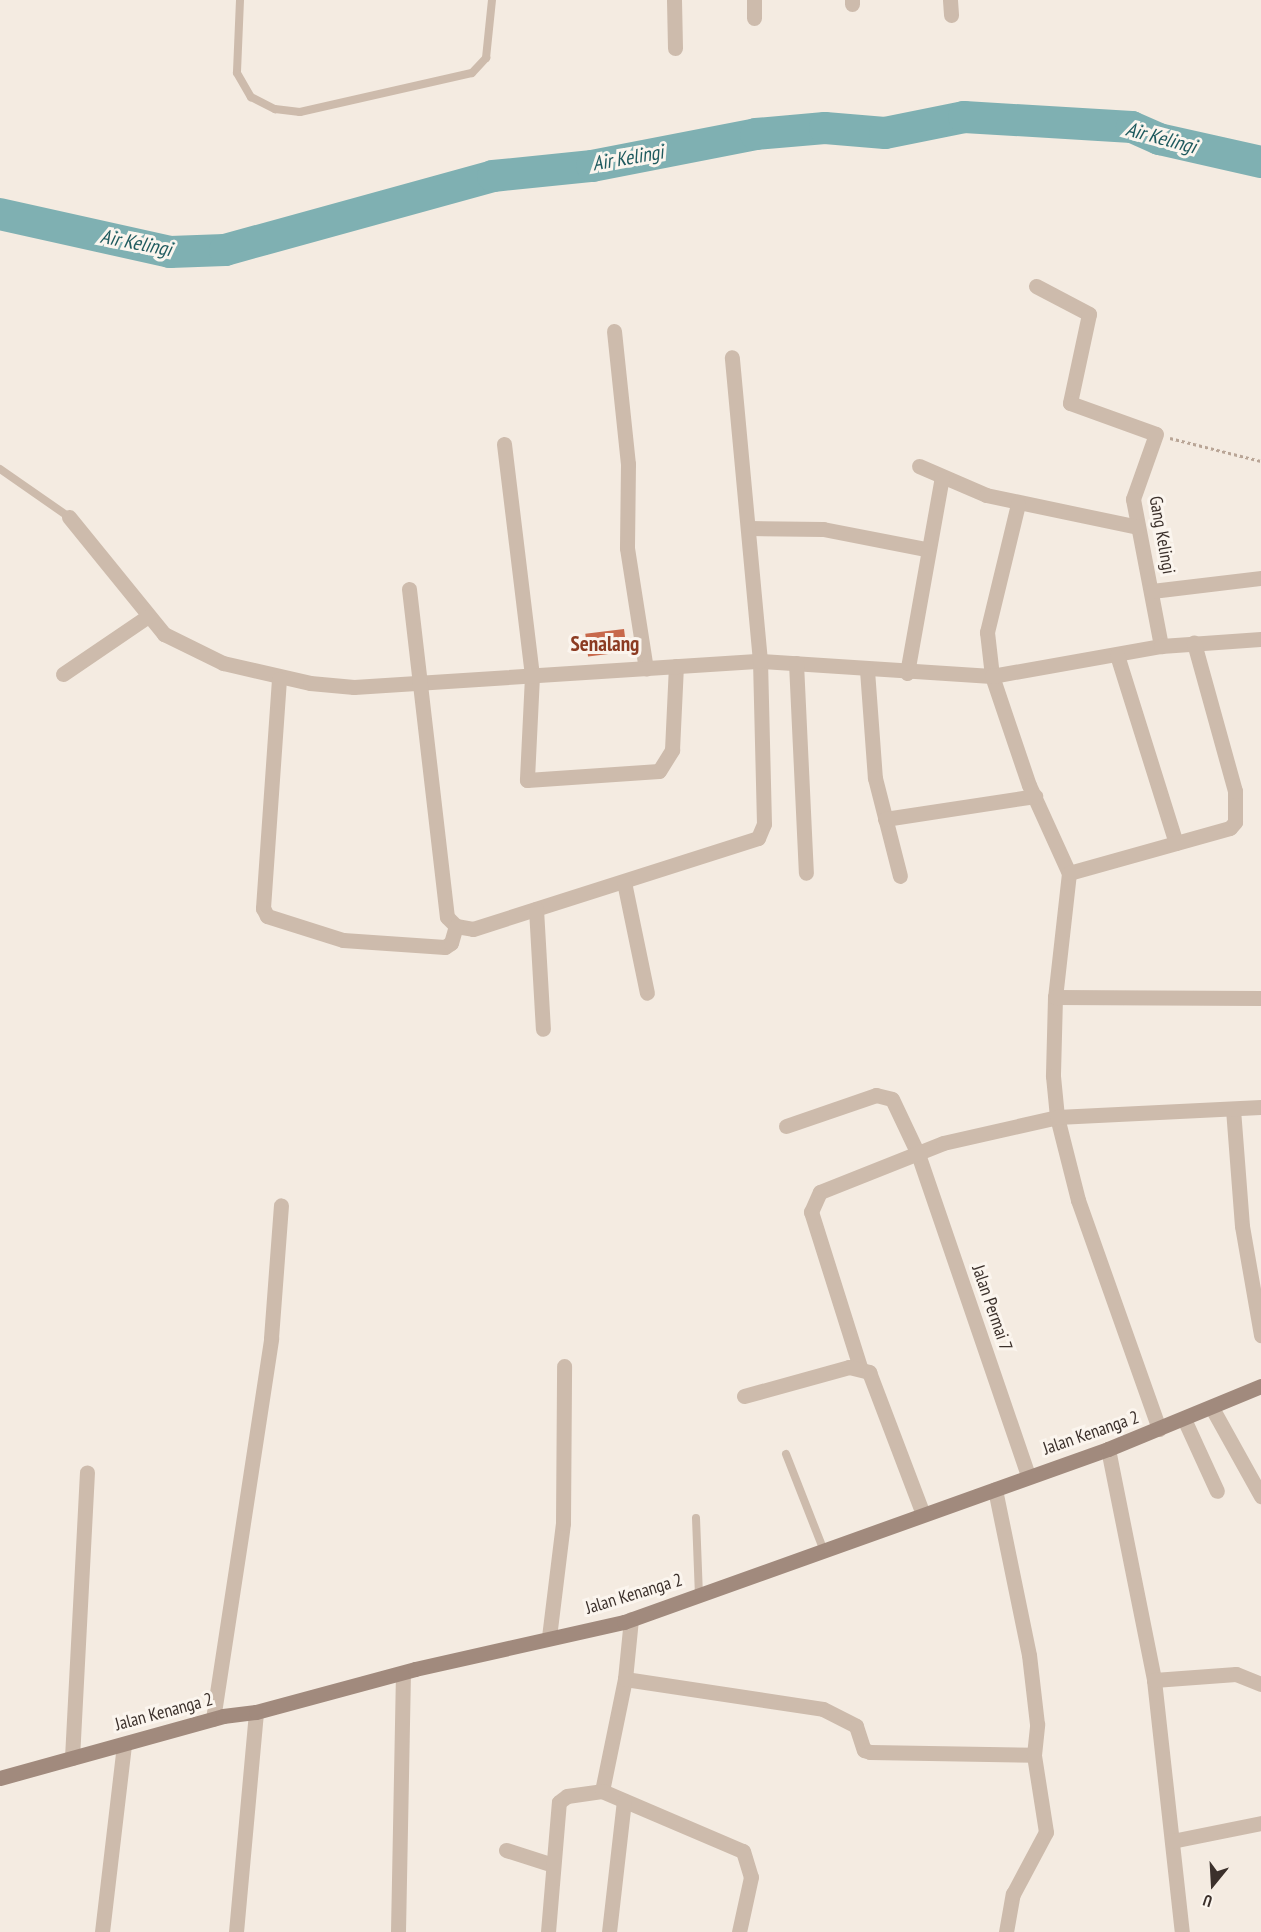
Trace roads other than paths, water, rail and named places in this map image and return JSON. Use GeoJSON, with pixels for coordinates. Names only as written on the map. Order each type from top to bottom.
{"type":"FeatureCollection","features":[{"type":"Feature","properties":{"kind":"main road","name":"Jalan Kenanga 2"},"geometry":{"type":"LineString","coordinates":[[0,1778],[213,1719],[256,1712],[403,1673],[631,1619],[995,1489],[1028,1475],[1108,1449],[1261,1386]]}},
{"type":"Feature","properties":{"kind":"street"},"geometry":{"type":"LineString","coordinates":[[674,0],[675,48]]}},
{"type":"Feature","properties":{"kind":"street"},"geometry":{"type":"LineString","coordinates":[[754,0],[754,18]]}},
{"type":"Feature","properties":{"kind":"street","name":"Gang Kelingi"},"geometry":{"type":"LineString","coordinates":[[1036,286],[1089,314],[1070,403],[1156,434],[1135,486],[1138,527],[1161,646]]}},
{"type":"Feature","properties":{"kind":"street"},"geometry":{"type":"LineString","coordinates":[[614,331],[628,464],[627,548],[646,669]]}},
{"type":"Feature","properties":{"kind":"street"},"geometry":{"type":"LineString","coordinates":[[409,589],[422,682],[447,917],[456,926],[473,929],[752,841],[762,832],[760,661],[732,357]]}},
{"type":"Feature","properties":{"kind":"street"},"geometry":{"type":"LineString","coordinates":[[504,444],[531,676],[524,773],[531,783],[659,771],[672,750],[676,666]]}},
{"type":"Feature","properties":{"kind":"street"},"geometry":{"type":"LineString","coordinates":[[919,466],[942,477],[1018,504],[1138,527]]}},
{"type":"Feature","properties":{"kind":"street"},"geometry":{"type":"LineString","coordinates":[[907,673],[926,549],[942,477]]}},
{"type":"Feature","properties":{"kind":"street"},"geometry":{"type":"LineString","coordinates":[[1018,504],[987,632],[992,676],[1035,796],[1069,873],[1055,997],[1053,1076],[1057,1116],[1078,1200],[1159,1429]]}},
{"type":"Feature","properties":{"kind":"street"},"geometry":{"type":"LineString","coordinates":[[69,517],[147,617],[186,647],[279,679],[354,687],[760,661],[907,673],[992,676],[1161,646],[1261,639]]}},
{"type":"Feature","properties":{"kind":"street"},"geometry":{"type":"LineString","coordinates":[[748,528],[823,529],[926,549]]}},
{"type":"Feature","properties":{"kind":"street"},"geometry":{"type":"LineString","coordinates":[[1152,591],[1261,578]]}},
{"type":"Feature","properties":{"kind":"street"},"geometry":{"type":"LineString","coordinates":[[63,674],[147,617]]}},
{"type":"Feature","properties":{"kind":"street"},"geometry":{"type":"LineString","coordinates":[[1069,873],[1230,828],[1239,815],[1194,643]]}},
{"type":"Feature","properties":{"kind":"street"},"geometry":{"type":"LineString","coordinates":[[1117,655],[1176,843]]}},
{"type":"Feature","properties":{"kind":"street"},"geometry":{"type":"LineString","coordinates":[[796,663],[806,873]]}},
{"type":"Feature","properties":{"kind":"street"},"geometry":{"type":"LineString","coordinates":[[867,670],[873,769],[900,876]]}},
{"type":"Feature","properties":{"kind":"street"},"geometry":{"type":"LineString","coordinates":[[279,679],[263,908],[267,916],[343,940],[445,947],[451,943],[456,926]]}},
{"type":"Feature","properties":{"kind":"street"},"geometry":{"type":"LineString","coordinates":[[885,819],[1035,796]]}},
{"type":"Feature","properties":{"kind":"street"},"geometry":{"type":"LineString","coordinates":[[624,882],[647,993]]}},
{"type":"Feature","properties":{"kind":"street"},"geometry":{"type":"LineString","coordinates":[[536,909],[543,1029]]}},
{"type":"Feature","properties":{"kind":"street"},"geometry":{"type":"LineString","coordinates":[[1055,997],[1261,998]]}},
{"type":"Feature","properties":{"kind":"street","name":"Jalan Permai 7"},"geometry":{"type":"LineString","coordinates":[[786,1126],[876,1095],[892,1099],[918,1154],[1028,1475]]}},
{"type":"Feature","properties":{"kind":"street"},"geometry":{"type":"LineString","coordinates":[[923,1514],[875,1378],[860,1367],[811,1212],[820,1192],[978,1133],[1057,1116],[1261,1107]]}},
{"type":"Feature","properties":{"kind":"street"},"geometry":{"type":"LineString","coordinates":[[1233,1109],[1242,1226],[1261,1335]]}},
{"type":"Feature","properties":{"kind":"street"},"geometry":{"type":"LineString","coordinates":[[213,1719],[271,1338],[281,1205]]}},
{"type":"Feature","properties":{"kind":"street"},"geometry":{"type":"LineString","coordinates":[[549,1637],[563,1523],[564,1366]]}},
{"type":"Feature","properties":{"kind":"street"},"geometry":{"type":"LineString","coordinates":[[744,1396],[860,1367]]}},
{"type":"Feature","properties":{"kind":"street"},"geometry":{"type":"LineString","coordinates":[[1212,1408],[1261,1496]]}},
{"type":"Feature","properties":{"kind":"street"},"geometry":{"type":"LineString","coordinates":[[1184,1419],[1217,1491]]}},
{"type":"Feature","properties":{"kind":"street"},"geometry":{"type":"LineString","coordinates":[[1108,1449],[1154,1680],[1182,1932]]}},
{"type":"Feature","properties":{"kind":"street"},"geometry":{"type":"LineString","coordinates":[[72,1758],[87,1472]]}},
{"type":"Feature","properties":{"kind":"street"},"geometry":{"type":"LineString","coordinates":[[995,1489],[1029,1655],[1037,1724],[1034,1755],[1046,1832],[1013,1894],[1006,1932]]}},
{"type":"Feature","properties":{"kind":"street"},"geometry":{"type":"LineString","coordinates":[[602,1791],[625,1679],[631,1619]]}},
{"type":"Feature","properties":{"kind":"street"},"geometry":{"type":"LineString","coordinates":[[398,1932],[403,1673]]}},
{"type":"Feature","properties":{"kind":"street"},"geometry":{"type":"LineString","coordinates":[[1154,1680],[1236,1674],[1261,1684]]}},
{"type":"Feature","properties":{"kind":"street"},"geometry":{"type":"LineString","coordinates":[[625,1679],[823,1709],[856,1726],[864,1750],[870,1752],[1034,1755]]}},
{"type":"Feature","properties":{"kind":"street"},"geometry":{"type":"LineString","coordinates":[[236,1932],[256,1712]]}},
{"type":"Feature","properties":{"kind":"street"},"geometry":{"type":"LineString","coordinates":[[102,1932],[124,1743]]}},
{"type":"Feature","properties":{"kind":"street"},"geometry":{"type":"LineString","coordinates":[[548,1932],[553,1865],[562,1798],[602,1791],[743,1851],[751,1877],[739,1932]]}},
{"type":"Feature","properties":{"kind":"street"},"geometry":{"type":"LineString","coordinates":[[609,1932],[624,1801]]}},
{"type":"Feature","properties":{"kind":"street"},"geometry":{"type":"LineString","coordinates":[[1172,1841],[1261,1823]]}},
{"type":"Feature","properties":{"kind":"street"},"geometry":{"type":"LineString","coordinates":[[506,1850],[553,1865]]}},
{"type":"Feature","properties":{"kind":"lane"},"geometry":{"type":"LineString","coordinates":[[240,0],[237,73],[251,97],[276,109],[300,112],[472,73],[486,58],[492,0]]}},
{"type":"Feature","properties":{"kind":"lane"},"geometry":{"type":"LineString","coordinates":[[0,469],[69,517]]}},
{"type":"Feature","properties":{"kind":"lane"},"geometry":{"type":"LineString","coordinates":[[786,1454],[824,1551]]}},
{"type":"Feature","properties":{"kind":"lane"},"geometry":{"type":"LineString","coordinates":[[696,1518],[699,1595]]}},
{"type":"Feature","properties":{"kind":"waterway","name":"Air Kelingi"},"geometry":{"type":"LineString","coordinates":[[0,214],[170,252],[225,250],[493,176],[592,166],[756,134],[825,128],[885,133],[964,117],[1132,127],[1159,139],[1261,162]]}},
{"type":"Feature","properties":{"kind":"district","name":"Senalang"},"geometry":{"type":"Point","coordinates":[605,644]}}]}
